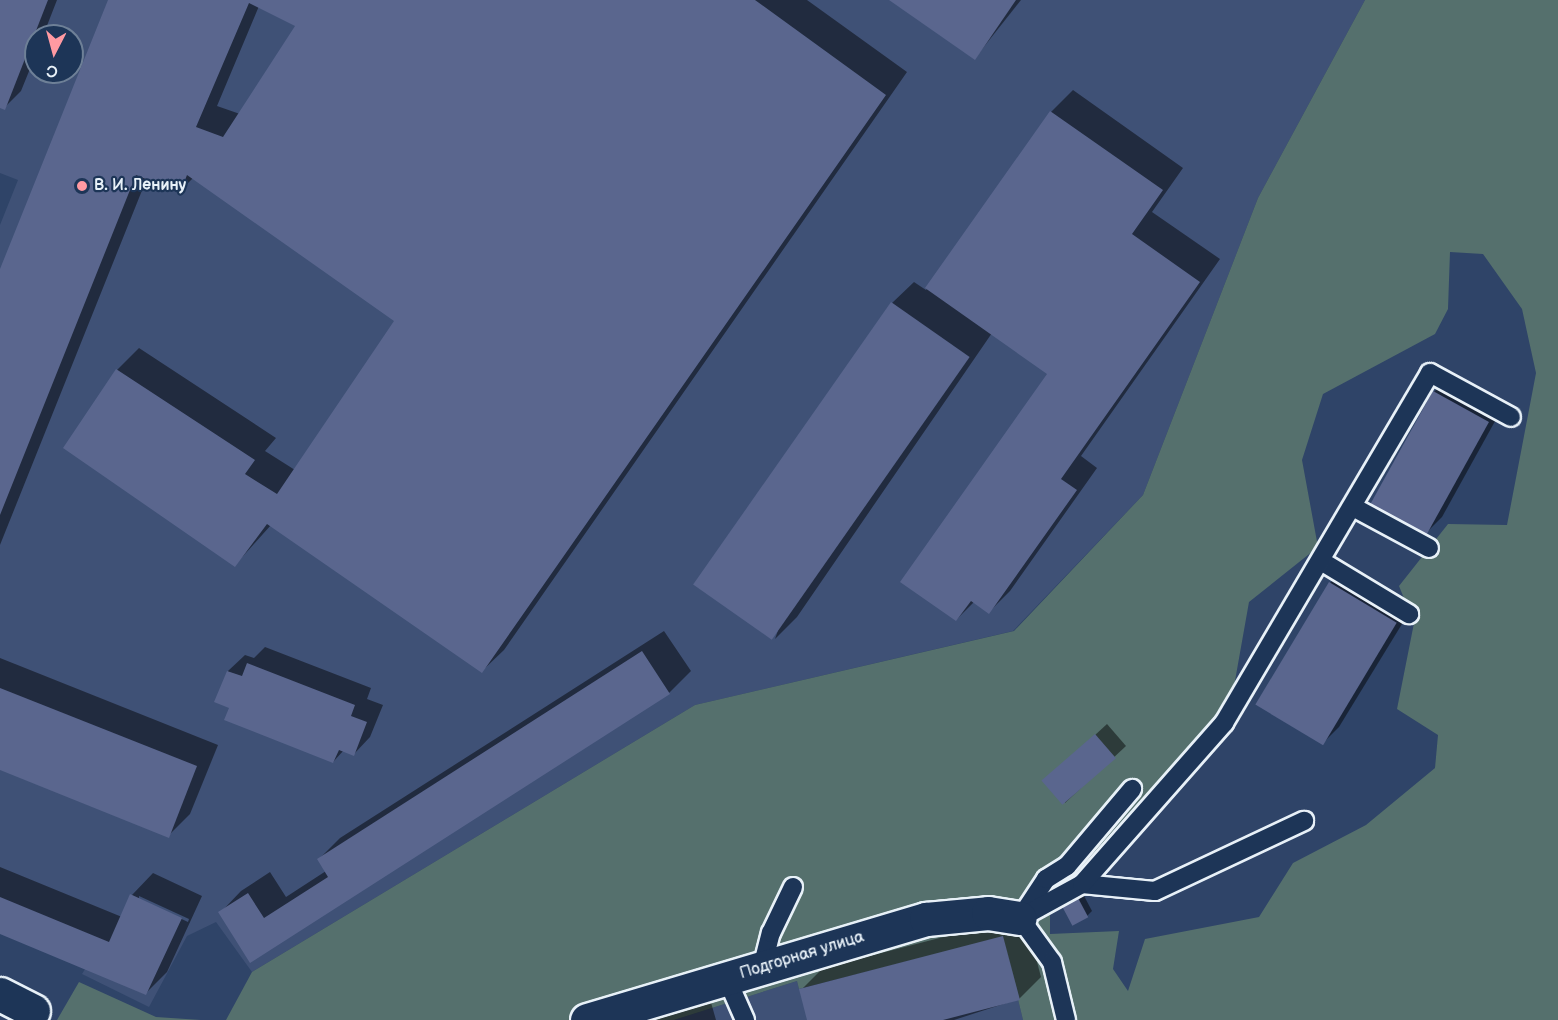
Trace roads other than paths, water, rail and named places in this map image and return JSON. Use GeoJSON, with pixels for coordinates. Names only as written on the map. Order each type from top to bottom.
{"type":"FeatureCollection","features":[{"type":"Feature","properties":{"kind":"street","name":"Подгорная улица"},"geometry":{"type":"LineString","coordinates":[[587,1020],[926,919],[988,913],[1020,918]]}},
{"type":"Feature","properties":{"kind":"street"},"geometry":{"type":"LineString","coordinates":[[0,994],[33,1011]]}},
{"type":"Feature","properties":{"kind":"lane"},"geometry":{"type":"LineString","coordinates":[[1020,918],[1082,884],[1224,723],[1355,508],[1430,373],[1511,417]]}},
{"type":"Feature","properties":{"kind":"lane"},"geometry":{"type":"LineString","coordinates":[[1355,508],[1429,548]]}},
{"type":"Feature","properties":{"kind":"lane"},"geometry":{"type":"LineString","coordinates":[[1322,561],[1409,614]]}},
{"type":"Feature","properties":{"kind":"lane"},"geometry":{"type":"LineString","coordinates":[[1020,918],[1046,879],[1067,866],[1132,789]]}},
{"type":"Feature","properties":{"kind":"lane"},"geometry":{"type":"LineString","coordinates":[[1082,884],[1155,891],[1304,821]]}},
{"type":"Feature","properties":{"kind":"lane"},"geometry":{"type":"LineString","coordinates":[[762,968],[771,933],[793,887]]}},
{"type":"Feature","properties":{"kind":"lane"},"geometry":{"type":"LineString","coordinates":[[1020,918],[1052,962],[1065,1020]]}},
{"type":"Feature","properties":{"kind":"lane"},"geometry":{"type":"LineString","coordinates":[[727,978],[745,1020]]}},
{"type":"Feature","properties":{"kind":"place","name":"В. И. Ленину"},"geometry":{"type":"Point","coordinates":[82,186]}}]}
